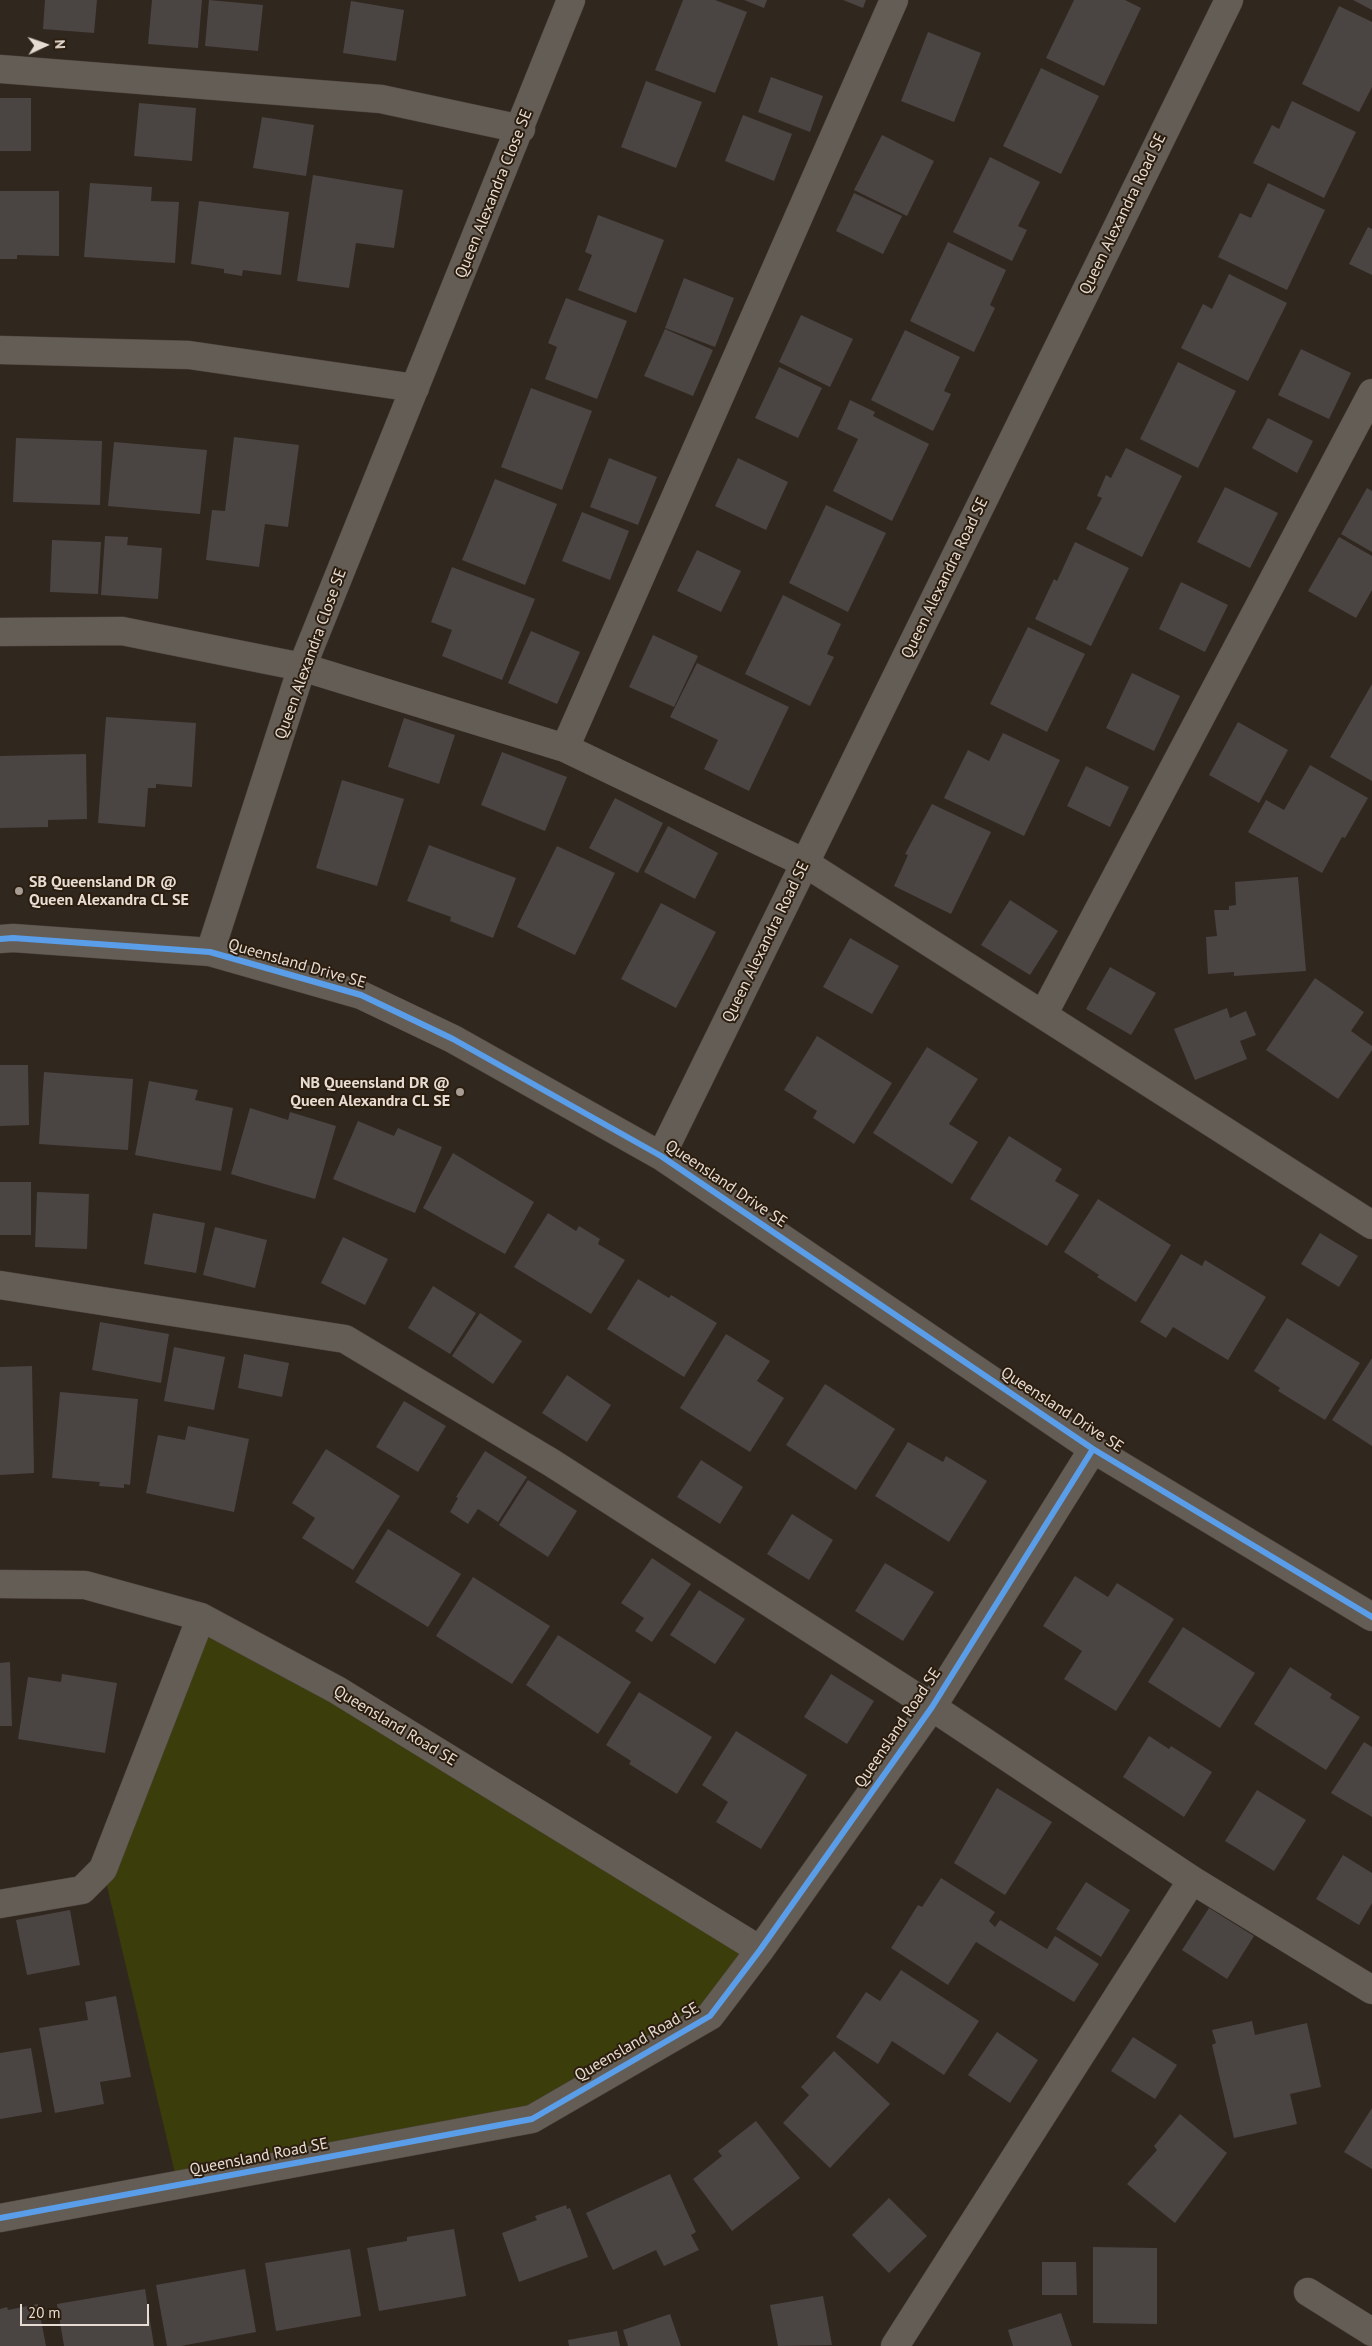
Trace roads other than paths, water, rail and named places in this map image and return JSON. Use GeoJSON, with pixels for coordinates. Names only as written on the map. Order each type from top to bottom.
{"type":"FeatureCollection","features":[{"type":"Feature","properties":{"kind":"street","name":"Queen Alexandra Close SE"},"geometry":{"type":"LineString","coordinates":[[210,952],[302,667],[521,129],[571,0]]}},
{"type":"Feature","properties":{"kind":"street"},"geometry":{"type":"LineString","coordinates":[[565,748],[894,0]]}},
{"type":"Feature","properties":{"kind":"street","name":"Queen Alexandra Road SE"},"geometry":{"type":"LineString","coordinates":[[661,1156],[1228,0]]}},
{"type":"Feature","properties":{"kind":"street"},"geometry":{"type":"LineString","coordinates":[[0,69],[381,99],[521,129]]}},
{"type":"Feature","properties":{"kind":"street"},"geometry":{"type":"LineString","coordinates":[[0,350],[189,355],[415,388]]}},
{"type":"Feature","properties":{"kind":"street"},"geometry":{"type":"LineString","coordinates":[[1043,1015],[1372,393]]}},
{"type":"Feature","properties":{"kind":"street"},"geometry":{"type":"LineString","coordinates":[[0,632],[122,630],[302,667],[565,748],[805,863],[1372,1224]]}},
{"type":"Feature","properties":{"kind":"street","name":"Queensland Drive SE"},"geometry":{"type":"LineString","coordinates":[[0,939],[13,938],[210,952],[361,995],[453,1039],[661,1156],[1093,1449],[1372,1616]]}},
{"type":"Feature","properties":{"kind":"street"},"geometry":{"type":"LineString","coordinates":[[0,1285],[345,1338],[552,1463],[932,1707],[1192,1880],[1372,1990]]}},
{"type":"Feature","properties":{"kind":"street","name":"Queensland Road SE"},"geometry":{"type":"LineString","coordinates":[[0,2218],[532,2119],[710,2016],[760,1950],[932,1707],[1093,1449]]}},
{"type":"Feature","properties":{"kind":"street","name":"Queensland Road SE"},"geometry":{"type":"LineString","coordinates":[[0,1584],[85,1585],[201,1616],[337,1690],[760,1950]]}},
{"type":"Feature","properties":{"kind":"street"},"geometry":{"type":"LineString","coordinates":[[0,1904],[82,1890],[104,1869],[201,1616]]}},
{"type":"Feature","properties":{"kind":"street"},"geometry":{"type":"LineString","coordinates":[[895,2346],[1192,1880]]}},
{"type":"Feature","properties":{"kind":"street"},"geometry":{"type":"LineString","coordinates":[[1308,2292],[1372,2332]]}},
{"type":"Feature","properties":{"kind":"place","name":"SB Queensland DR @ Queen Alexandra CL SE"},"geometry":{"type":"Point","coordinates":[19,891]}},
{"type":"Feature","properties":{"kind":"place","name":"NB Queensland DR @ Queen Alexandra CL SE"},"geometry":{"type":"Point","coordinates":[460,1092]}}]}
